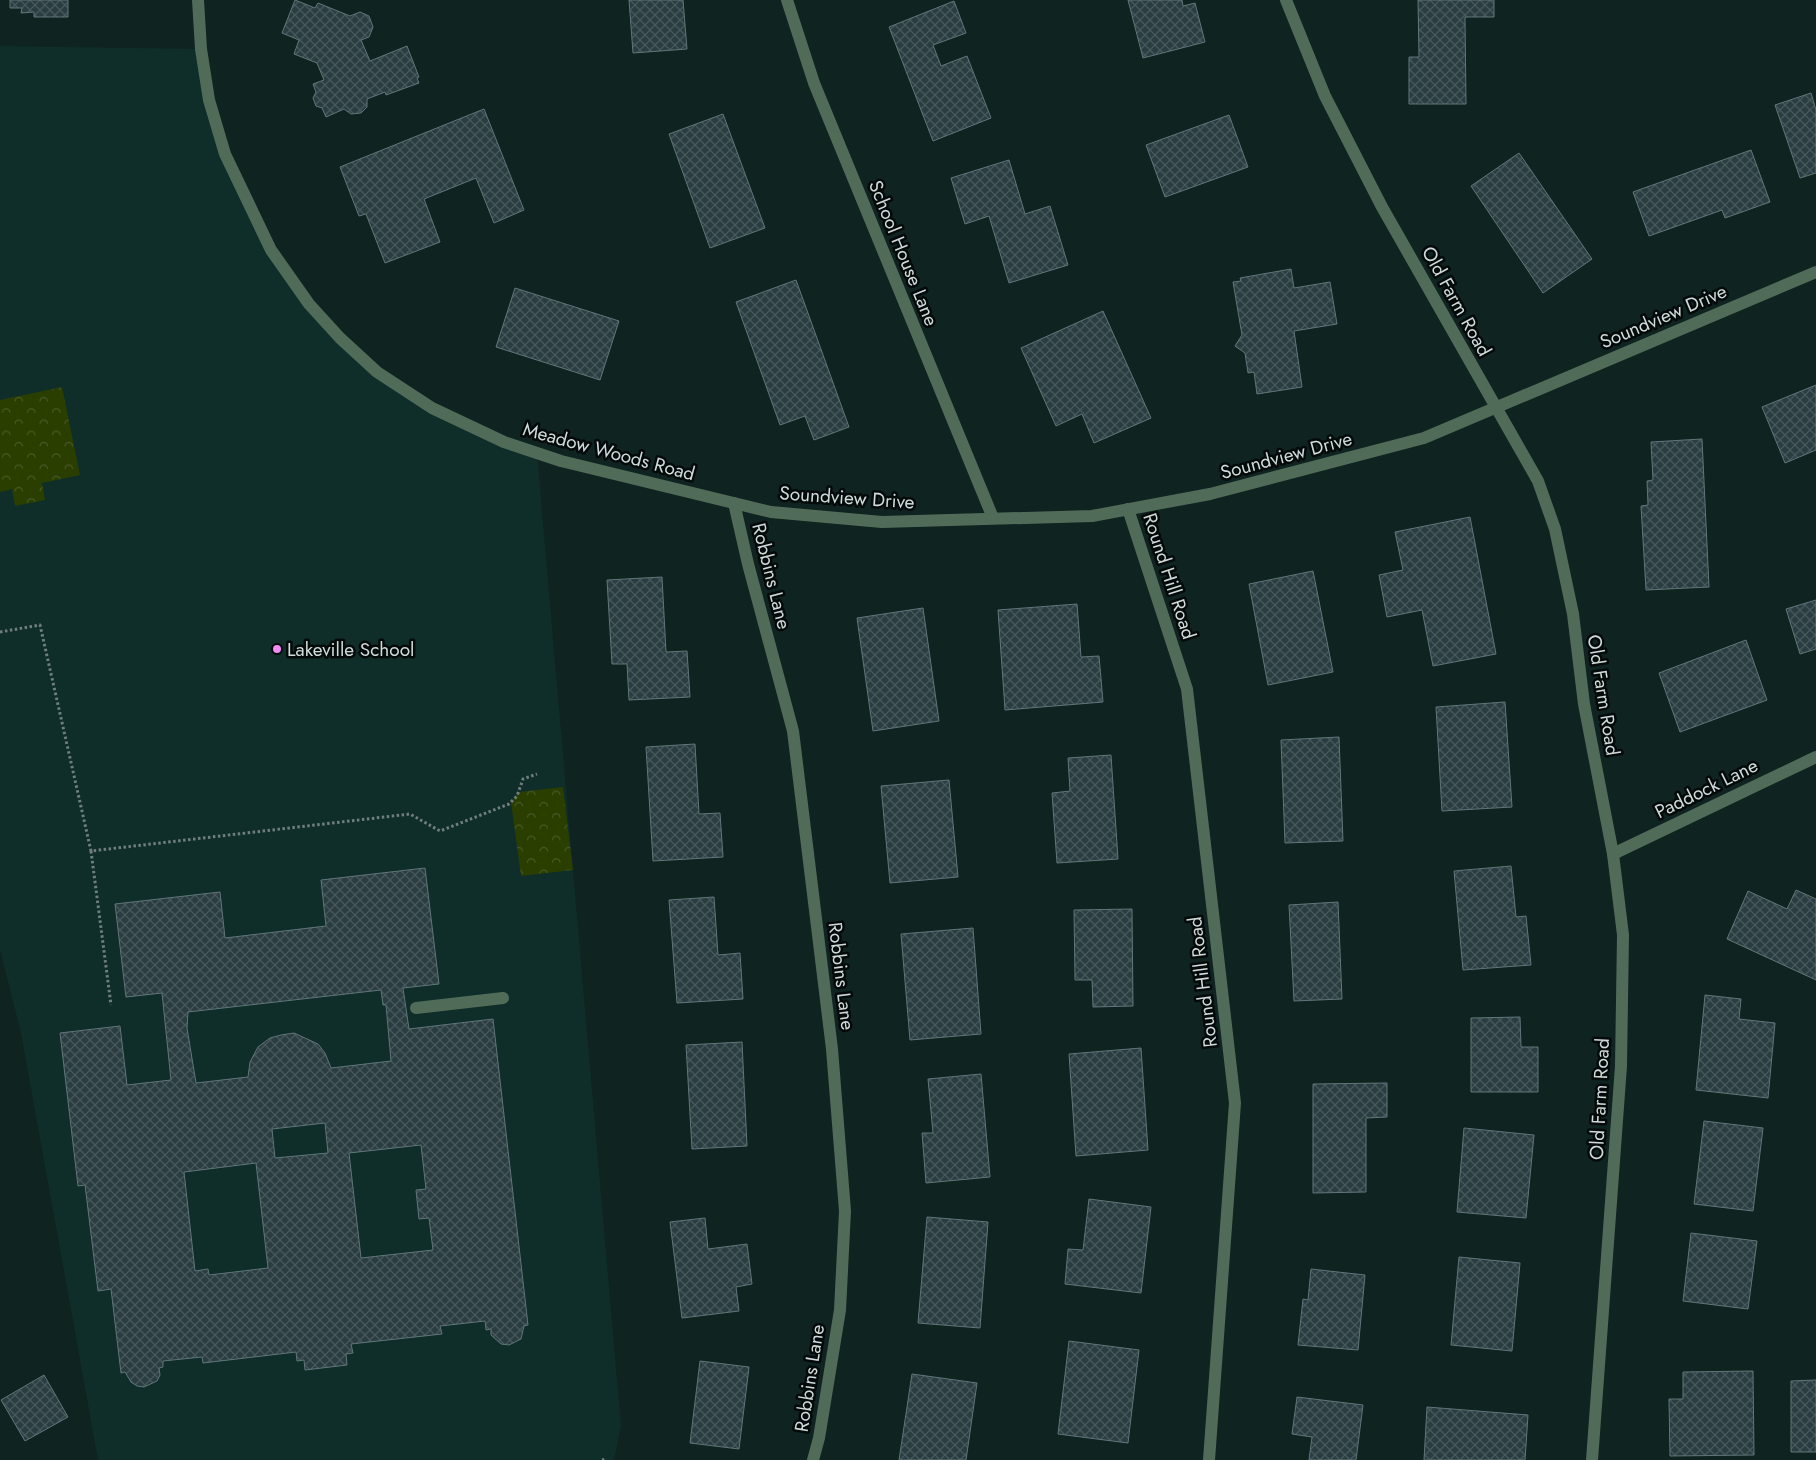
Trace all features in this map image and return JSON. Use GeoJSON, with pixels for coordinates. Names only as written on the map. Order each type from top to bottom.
{"type":"FeatureCollection","features":[{"type":"Feature","properties":{"kind":"street","name":"Meadow Woods Road"},"geometry":{"type":"LineString","coordinates":[[198,0],[201,49],[209,100],[225,154],[271,250],[309,304],[340,338],[377,372],[432,408],[504,442],[561,461],[734,503]]}},
{"type":"Feature","properties":{"kind":"street","name":"School House Lane"},"geometry":{"type":"LineString","coordinates":[[787,0],[814,83],[993,518]]}},
{"type":"Feature","properties":{"kind":"street","name":"Old Farm Road"},"geometry":{"type":"LineString","coordinates":[[1286,0],[1325,96],[1382,207],[1538,481],[1555,528],[1573,614],[1584,704],[1613,854],[1623,935],[1621,1066],[1592,1460]]}},
{"type":"Feature","properties":{"kind":"street","name":"Soundview Drive"},"geometry":{"type":"LineString","coordinates":[[734,503],[771,512],[882,522],[1092,516],[1210,494],[1424,438],[1816,272]]}},
{"type":"Feature","properties":{"kind":"street","name":"Robbins Lane"},"geometry":{"type":"LineString","coordinates":[[734,503],[748,564],[793,731],[832,1049],[845,1211],[840,1310],[819,1438],[813,1460]]}},
{"type":"Feature","properties":{"kind":"street","name":"Round Hill Road"},"geometry":{"type":"LineString","coordinates":[[1128,508],[1187,689],[1235,1103],[1209,1460]]}},
{"type":"Feature","properties":{"kind":"street","name":"Paddock Lane"},"geometry":{"type":"LineString","coordinates":[[1613,854],[1816,757]]}},
{"type":"Feature","properties":{"kind":"street"},"geometry":{"type":"LineString","coordinates":[[416,1008],[503,998]]}},
{"type":"Feature","properties":{"kind":"path"},"geometry":{"type":"LineString","coordinates":[[0,632],[40,624],[91,851],[111,1005]]}},
{"type":"Feature","properties":{"kind":"path"},"geometry":{"type":"LineString","coordinates":[[91,851],[410,814],[440,831],[509,804],[517,796],[523,779],[537,774]]}},
{"type":"Feature","properties":{"kind":"shaded area","name":"Lakeville School"},"geometry":{"type":"Polygon","coordinates":[[[0,46],[201,49],[209,100],[271,250],[340,338],[432,408],[537,453],[621,1426],[614,1460],[98,1460],[21,1033],[0,950],[0,46]]]}},
{"type":"Feature","properties":{"kind":"green space"},"geometry":{"type":"Polygon","coordinates":[[[62,387],[80,475],[42,483],[45,500],[15,506],[12,489],[0,492],[0,400],[62,387]]]}},
{"type":"Feature","properties":{"kind":"green space"},"geometry":{"type":"Polygon","coordinates":[[[563,787],[573,870],[521,876],[511,802],[519,792],[563,787]]]}},
{"type":"Feature","properties":{"kind":"building"},"geometry":{"type":"Polygon","coordinates":[[[10,0],[68,0],[68,17],[34,17],[34,12],[21,13],[22,8],[10,8],[10,0]]]}},
{"type":"Feature","properties":{"kind":"building"},"geometry":{"type":"Polygon","coordinates":[[[295,0],[315,8],[318,3],[350,16],[360,12],[369,16],[373,27],[369,37],[361,40],[370,61],[407,46],[419,77],[417,78],[419,83],[386,95],[385,92],[367,99],[367,107],[361,113],[351,114],[344,109],[326,117],[322,108],[316,106],[313,98],[316,92],[313,84],[324,80],[317,63],[294,54],[299,40],[282,33],[295,0]]]}},
{"type":"Feature","properties":{"kind":"building"},"geometry":{"type":"Polygon","coordinates":[[[629,0],[683,0],[687,49],[633,53],[629,0]]]}},
{"type":"Feature","properties":{"kind":"building"},"geometry":{"type":"Polygon","coordinates":[[[1128,0],[1182,0],[1183,6],[1195,3],[1205,42],[1143,58],[1128,0]]]}},
{"type":"Feature","properties":{"kind":"building"},"geometry":{"type":"Polygon","coordinates":[[[1418,0],[1494,0],[1494,17],[1465,17],[1466,104],[1409,104],[1409,57],[1419,57],[1418,0]]]}},
{"type":"Feature","properties":{"kind":"building"},"geometry":{"type":"Polygon","coordinates":[[[954,1],[966,33],[933,45],[941,66],[967,56],[991,118],[933,141],[889,27],[954,1]]]}},
{"type":"Feature","properties":{"kind":"building"},"geometry":{"type":"Polygon","coordinates":[[[1811,93],[1816,110],[1816,173],[1800,178],[1775,105],[1811,93]]]}},
{"type":"Feature","properties":{"kind":"building"},"geometry":{"type":"Polygon","coordinates":[[[484,109],[524,210],[494,223],[476,178],[424,199],[440,242],[385,263],[366,214],[359,216],[340,167],[484,109]]]}},
{"type":"Feature","properties":{"kind":"building"},"geometry":{"type":"Polygon","coordinates":[[[723,114],[765,228],[710,248],[669,134],[723,114]]]}},
{"type":"Feature","properties":{"kind":"building"},"geometry":{"type":"Polygon","coordinates":[[[1229,115],[1248,167],[1165,197],[1146,145],[1229,115]]]}},
{"type":"Feature","properties":{"kind":"building"},"geometry":{"type":"Polygon","coordinates":[[[1751,150],[1770,202],[1725,218],[1722,210],[1649,236],[1633,192],[1751,150]]]}},
{"type":"Feature","properties":{"kind":"building"},"geometry":{"type":"Polygon","coordinates":[[[1519,153],[1592,259],[1543,293],[1471,186],[1519,153]]]}},
{"type":"Feature","properties":{"kind":"building"},"geometry":{"type":"Polygon","coordinates":[[[1009,160],[1025,214],[1050,206],[1068,265],[1009,283],[989,216],[965,224],[951,178],[1009,160]]]}},
{"type":"Feature","properties":{"kind":"building"},"geometry":{"type":"Polygon","coordinates":[[[1291,269],[1294,288],[1330,282],[1337,324],[1294,331],[1302,387],[1257,394],[1254,372],[1248,373],[1245,353],[1235,346],[1242,335],[1233,282],[1241,281],[1240,278],[1291,269]]]}},
{"type":"Feature","properties":{"kind":"building"},"geometry":{"type":"Polygon","coordinates":[[[796,280],[849,427],[814,440],[805,416],[780,425],[736,302],[796,280]]]}},
{"type":"Feature","properties":{"kind":"building"},"geometry":{"type":"Polygon","coordinates":[[[515,288],[619,321],[600,380],[496,347],[515,288]]]}},
{"type":"Feature","properties":{"kind":"building"},"geometry":{"type":"Polygon","coordinates":[[[1103,311],[1151,418],[1094,443],[1082,414],[1056,426],[1021,348],[1103,311]]]}},
{"type":"Feature","properties":{"kind":"building"},"geometry":{"type":"Polygon","coordinates":[[[1816,385],[1816,450],[1785,463],[1762,407],[1816,385]]]}},
{"type":"Feature","properties":{"kind":"building"},"geometry":{"type":"Polygon","coordinates":[[[1702,439],[1709,587],[1646,590],[1641,506],[1648,505],[1647,481],[1653,480],[1651,442],[1702,439]]]}},
{"type":"Feature","properties":{"kind":"building"},"geometry":{"type":"Polygon","coordinates":[[[1470,517],[1496,654],[1433,666],[1422,610],[1387,617],[1379,575],[1403,570],[1395,532],[1470,517]]]}},
{"type":"Feature","properties":{"kind":"building"},"geometry":{"type":"Polygon","coordinates":[[[1313,571],[1333,672],[1268,685],[1249,584],[1313,571]]]}},
{"type":"Feature","properties":{"kind":"building"},"geometry":{"type":"Polygon","coordinates":[[[662,577],[666,652],[687,651],[690,697],[629,700],[627,664],[612,664],[607,580],[662,577]]]}},
{"type":"Feature","properties":{"kind":"building"},"geometry":{"type":"Polygon","coordinates":[[[1816,600],[1816,649],[1800,654],[1786,609],[1816,600]]]}},
{"type":"Feature","properties":{"kind":"building"},"geometry":{"type":"Polygon","coordinates":[[[1077,604],[1081,657],[1099,656],[1103,702],[1005,710],[998,610],[1077,604]]]}},
{"type":"Feature","properties":{"kind":"building"},"geometry":{"type":"Polygon","coordinates":[[[923,608],[939,721],[873,731],[857,618],[923,608]]]}},
{"type":"Feature","properties":{"kind":"building"},"geometry":{"type":"Polygon","coordinates":[[[1746,640],[1767,700],[1680,732],[1659,673],[1746,640]]]}},
{"type":"Feature","properties":{"kind":"building"},"geometry":{"type":"Polygon","coordinates":[[[1505,702],[1512,807],[1442,811],[1436,707],[1505,702]]]}},
{"type":"Feature","properties":{"kind":"building"},"geometry":{"type":"Polygon","coordinates":[[[1339,737],[1343,841],[1285,843],[1281,740],[1339,737]]]}},
{"type":"Feature","properties":{"kind":"building"},"geometry":{"type":"Polygon","coordinates":[[[695,744],[699,814],[720,813],[723,857],[653,861],[646,747],[695,744]]]}},
{"type":"Feature","properties":{"kind":"building"},"geometry":{"type":"Polygon","coordinates":[[[1111,755],[1118,859],[1057,863],[1052,793],[1070,791],[1068,758],[1111,755]]]}},
{"type":"Feature","properties":{"kind":"building"},"geometry":{"type":"Polygon","coordinates":[[[949,780],[958,877],[890,883],[881,786],[949,780]]]}},
{"type":"Feature","properties":{"kind":"building"},"geometry":{"type":"Polygon","coordinates":[[[1511,866],[1516,917],[1526,916],[1531,965],[1463,970],[1454,871],[1511,866]]]}},
{"type":"Feature","properties":{"kind":"building"},"geometry":{"type":"Polygon","coordinates":[[[425,868],[439,984],[403,988],[409,1029],[493,1019],[528,1325],[524,1326],[521,1339],[509,1345],[501,1344],[491,1335],[491,1329],[486,1330],[485,1321],[440,1326],[442,1334],[351,1344],[353,1353],[346,1354],[347,1365],[305,1370],[304,1360],[297,1361],[296,1352],[203,1363],[202,1357],[163,1361],[163,1367],[159,1368],[160,1375],[157,1381],[144,1387],[137,1386],[131,1382],[125,1372],[121,1373],[111,1289],[98,1291],[85,1185],[78,1186],[60,1033],[120,1026],[127,1085],[171,1080],[162,993],[126,997],[115,904],[220,892],[225,938],[326,926],[321,880],[425,868]],[[381,990],[188,1012],[187,1028],[196,1083],[248,1077],[250,1062],[258,1047],[270,1038],[294,1033],[318,1044],[325,1053],[331,1068],[391,1061],[386,1005],[383,1005],[381,990]],[[325,1123],[272,1129],[275,1158],[328,1153],[325,1123]],[[421,1145],[349,1153],[361,1258],[433,1250],[429,1218],[419,1219],[416,1190],[426,1189],[421,1145]],[[256,1163],[184,1172],[195,1271],[208,1269],[209,1275],[268,1268],[256,1163]]]}},
{"type":"Feature","properties":{"kind":"building"},"geometry":{"type":"Polygon","coordinates":[[[1796,890],[1816,899],[1816,980],[1727,939],[1748,891],[1787,909],[1796,890]]]}},
{"type":"Feature","properties":{"kind":"building"},"geometry":{"type":"Polygon","coordinates":[[[714,897],[718,955],[740,953],[743,999],[677,1003],[669,900],[714,897]]]}},
{"type":"Feature","properties":{"kind":"building"},"geometry":{"type":"Polygon","coordinates":[[[1338,902],[1342,999],[1294,1001],[1289,905],[1338,902]]]}},
{"type":"Feature","properties":{"kind":"building"},"geometry":{"type":"Polygon","coordinates":[[[1132,909],[1133,1006],[1093,1007],[1092,980],[1075,980],[1074,910],[1132,909]]]}},
{"type":"Feature","properties":{"kind":"building"},"geometry":{"type":"Polygon","coordinates":[[[973,928],[981,1034],[910,1040],[901,934],[973,928]]]}},
{"type":"Feature","properties":{"kind":"building"},"geometry":{"type":"Polygon","coordinates":[[[1705,995],[1741,999],[1739,1019],[1775,1023],[1768,1098],[1696,1090],[1705,995]]]}},
{"type":"Feature","properties":{"kind":"building"},"geometry":{"type":"Polygon","coordinates":[[[1520,1017],[1521,1047],[1538,1047],[1538,1092],[1471,1092],[1471,1018],[1520,1017]]]}},
{"type":"Feature","properties":{"kind":"building"},"geometry":{"type":"Polygon","coordinates":[[[742,1042],[747,1146],[692,1149],[686,1045],[742,1042]]]}},
{"type":"Feature","properties":{"kind":"building"},"geometry":{"type":"Polygon","coordinates":[[[1141,1048],[1148,1150],[1076,1156],[1069,1054],[1141,1048]]]}},
{"type":"Feature","properties":{"kind":"building"},"geometry":{"type":"Polygon","coordinates":[[[981,1074],[990,1177],[926,1183],[922,1133],[933,1133],[928,1079],[981,1074]]]}},
{"type":"Feature","properties":{"kind":"building"},"geometry":{"type":"Polygon","coordinates":[[[1387,1083],[1387,1117],[1366,1118],[1366,1192],[1313,1193],[1313,1084],[1387,1083]]]}},
{"type":"Feature","properties":{"kind":"building"},"geometry":{"type":"Polygon","coordinates":[[[1704,1121],[1763,1128],[1753,1211],[1694,1204],[1704,1121]]]}},
{"type":"Feature","properties":{"kind":"building"},"geometry":{"type":"Polygon","coordinates":[[[1464,1128],[1534,1135],[1526,1218],[1457,1212],[1464,1128]]]}},
{"type":"Feature","properties":{"kind":"building"},"geometry":{"type":"Polygon","coordinates":[[[1089,1199],[1151,1207],[1141,1293],[1065,1284],[1068,1249],[1083,1250],[1089,1199]]]}},
{"type":"Feature","properties":{"kind":"building"},"geometry":{"type":"Polygon","coordinates":[[[927,1217],[988,1222],[980,1328],[918,1323],[927,1217]]]}},
{"type":"Feature","properties":{"kind":"building"},"geometry":{"type":"Polygon","coordinates":[[[705,1218],[708,1249],[747,1244],[752,1284],[736,1287],[739,1311],[682,1318],[670,1222],[705,1218]]]}},
{"type":"Feature","properties":{"kind":"building"},"geometry":{"type":"Polygon","coordinates":[[[1691,1233],[1757,1241],[1748,1309],[1683,1301],[1691,1233]]]}},
{"type":"Feature","properties":{"kind":"building"},"geometry":{"type":"Polygon","coordinates":[[[1459,1257],[1520,1263],[1512,1351],[1451,1345],[1459,1257]]]}},
{"type":"Feature","properties":{"kind":"building"},"geometry":{"type":"Polygon","coordinates":[[[1311,1269],[1365,1275],[1358,1350],[1298,1345],[1303,1299],[1308,1300],[1311,1269]]]}},
{"type":"Feature","properties":{"kind":"building"},"geometry":{"type":"Polygon","coordinates":[[[1069,1341],[1139,1350],[1128,1443],[1058,1434],[1069,1341]]]}},
{"type":"Feature","properties":{"kind":"building"},"geometry":{"type":"Polygon","coordinates":[[[700,1361],[749,1367],[739,1449],[690,1443],[700,1361]]]}},
{"type":"Feature","properties":{"kind":"building"},"geometry":{"type":"Polygon","coordinates":[[[1753,1371],[1754,1455],[1670,1456],[1669,1399],[1683,1399],[1683,1372],[1753,1371]]]}},
{"type":"Feature","properties":{"kind":"building"},"geometry":{"type":"Polygon","coordinates":[[[912,1374],[977,1383],[966,1460],[899,1460],[912,1374]]]}},
{"type":"Feature","properties":{"kind":"building"},"geometry":{"type":"Polygon","coordinates":[[[44,1375],[68,1417],[25,1441],[1,1400],[44,1375]]]}},
{"type":"Feature","properties":{"kind":"building"},"geometry":{"type":"Polygon","coordinates":[[[1816,1380],[1816,1452],[1791,1452],[1791,1381],[1816,1380]]]}},
{"type":"Feature","properties":{"kind":"building"},"geometry":{"type":"Polygon","coordinates":[[[1297,1397],[1363,1405],[1356,1460],[1309,1460],[1312,1437],[1292,1434],[1297,1397]]]}},
{"type":"Feature","properties":{"kind":"building"},"geometry":{"type":"Polygon","coordinates":[[[1427,1407],[1528,1415],[1525,1460],[1424,1460],[1427,1407]]]}},
{"type":"Feature","properties":{"kind":"place","name":"Lakeville School"},"geometry":{"type":"Point","coordinates":[277,649]}}]}
